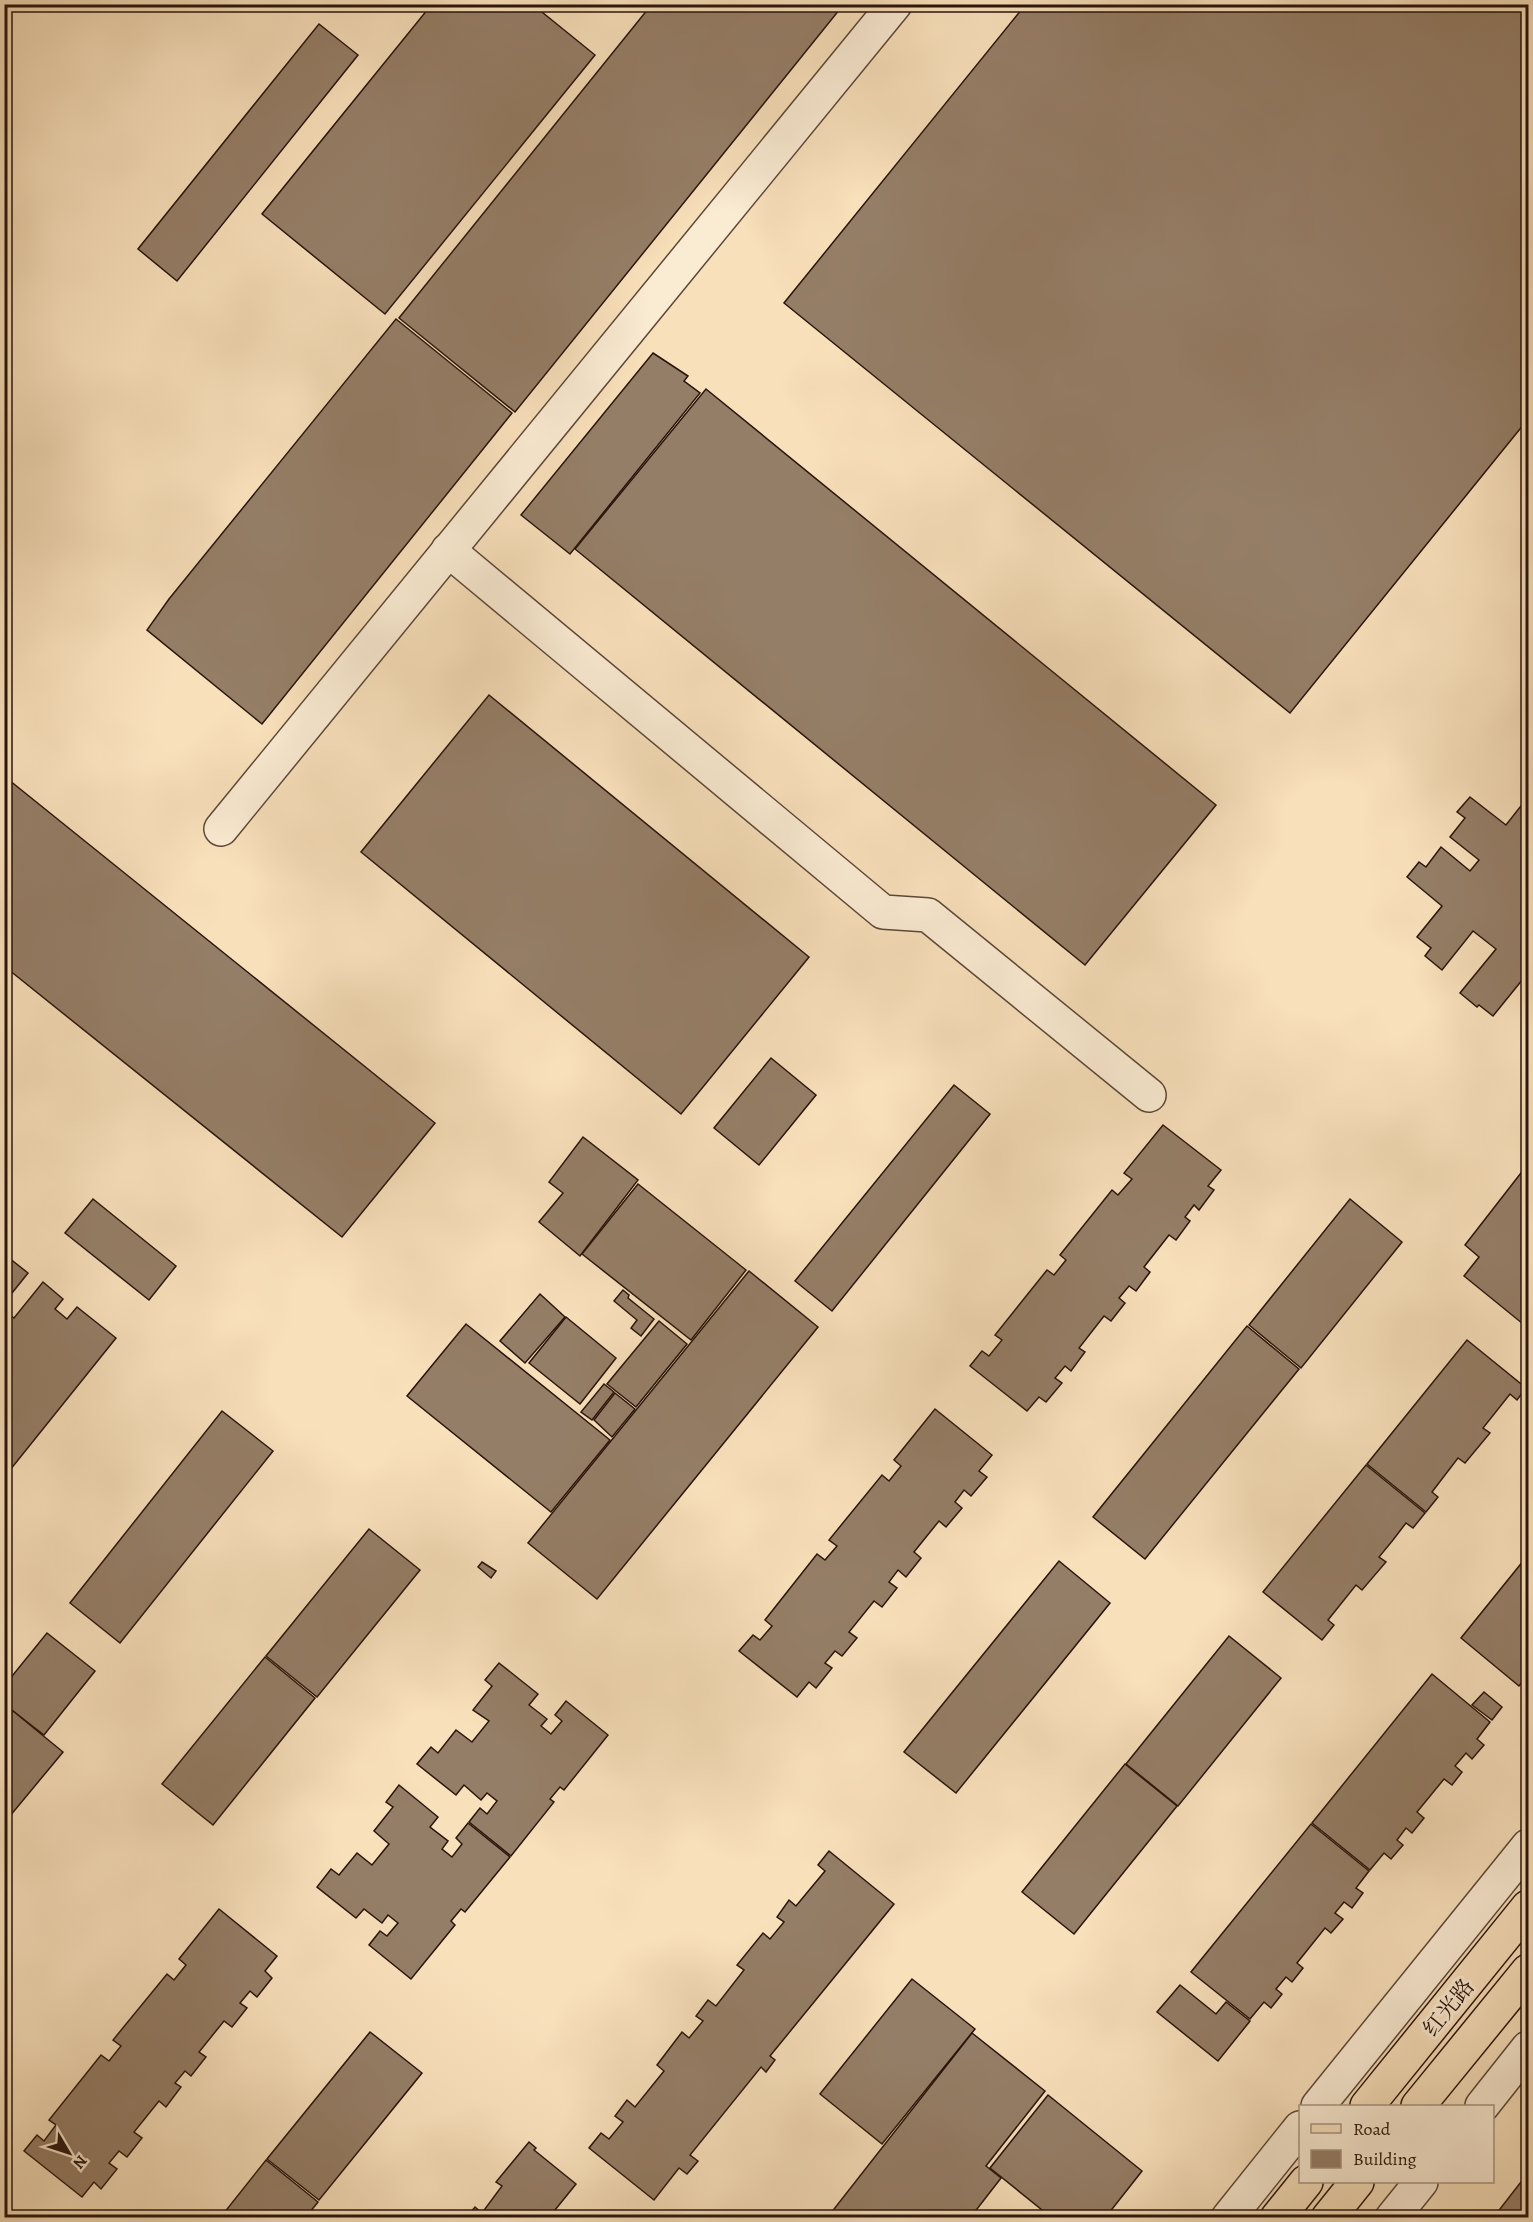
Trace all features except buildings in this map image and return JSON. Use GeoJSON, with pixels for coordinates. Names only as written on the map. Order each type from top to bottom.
{"type":"FeatureCollection","features":[{"type":"Feature","properties":{"kind":"main road","name":"红光路"},"geometry":{"type":"LineString","coordinates":[[1368,2105],[1528,1907]]}},
{"type":"Feature","properties":{"kind":"main road","name":"红光路"},"geometry":{"type":"LineString","coordinates":[[1419,2105],[1528,1971]]}},
{"type":"Feature","properties":{"kind":"main road"},"geometry":{"type":"LineString","coordinates":[[1277,2217],[1304,2183]]}},
{"type":"Feature","properties":{"kind":"main road"},"geometry":{"type":"LineString","coordinates":[[1328,2217],[1356,2183]]}},
{"type":"Feature","properties":{"kind":"street"},"geometry":{"type":"LineString","coordinates":[[221,829],[895,4]]}},
{"type":"Feature","properties":{"kind":"street"},"geometry":{"type":"LineString","coordinates":[[448,550],[883,912],[928,915],[1149,1095]]}},
{"type":"Feature","properties":{"kind":"street"},"geometry":{"type":"LineString","coordinates":[[1319,2105],[1528,1846]]}},
{"type":"Feature","properties":{"kind":"street"},"geometry":{"type":"LineString","coordinates":[[1483,2105],[1528,2048]]}},
{"type":"Feature","properties":{"kind":"street"},"geometry":{"type":"LineString","coordinates":[[1228,2217],[1299,2129]]}},
{"type":"Feature","properties":{"kind":"street"},"geometry":{"type":"LineString","coordinates":[[1392,2217],[1419,2183]]}}]}
